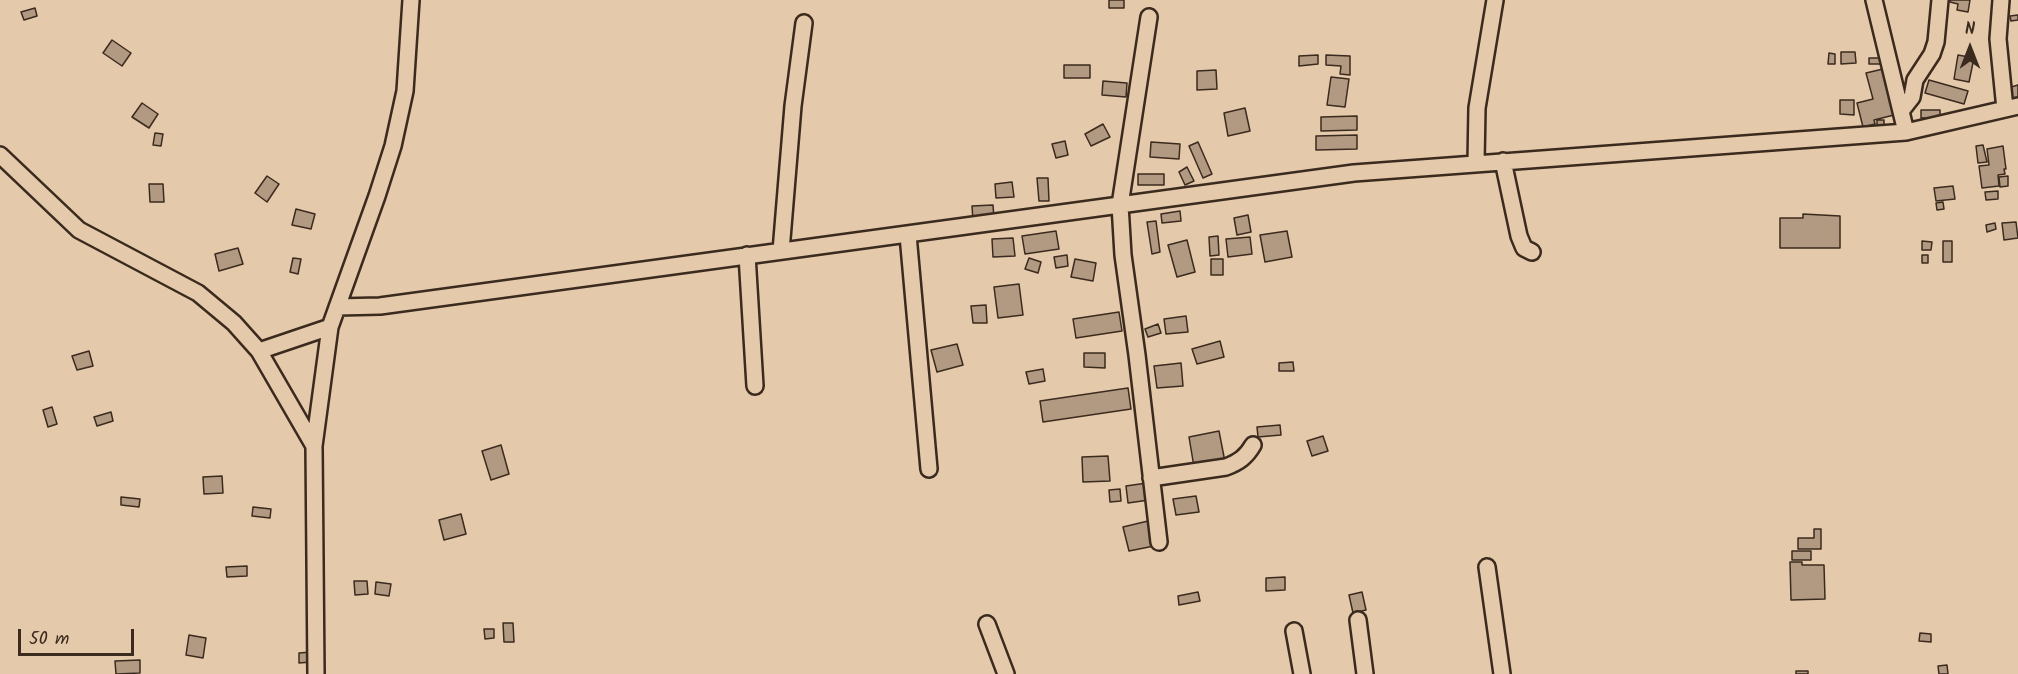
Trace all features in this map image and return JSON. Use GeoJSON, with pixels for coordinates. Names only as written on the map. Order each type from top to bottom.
{"type":"FeatureCollection","features":[{"type":"Feature","properties":{"kind":"street"},"geometry":{"type":"LineString","coordinates":[[316,674],[314,446],[330,327],[393,146],[405,91],[411,0]]}},
{"type":"Feature","properties":{"kind":"street"},"geometry":{"type":"LineString","coordinates":[[1476,162],[1477,108],[1495,0]]}},
{"type":"Feature","properties":{"kind":"street"},"geometry":{"type":"LineString","coordinates":[[1874,0],[1906,132]]}},
{"type":"Feature","properties":{"kind":"street"},"geometry":{"type":"LineString","coordinates":[[1901,111],[1912,97],[1916,80],[1932,54],[1936,42],[1940,0]]}},
{"type":"Feature","properties":{"kind":"street"},"geometry":{"type":"LineString","coordinates":[[337,307],[380,306],[1354,172],[1906,132],[2011,108],[1998,39],[2001,0]]}},
{"type":"Feature","properties":{"kind":"street"},"geometry":{"type":"LineString","coordinates":[[1149,17],[1120,205],[1123,255],[1159,542]]}},
{"type":"Feature","properties":{"kind":"street"},"geometry":{"type":"LineString","coordinates":[[781,251],[793,106],[804,23]]}},
{"type":"Feature","properties":{"kind":"street"},"geometry":{"type":"LineString","coordinates":[[0,155],[79,230],[198,292],[234,323],[259,351],[314,446]]}},
{"type":"Feature","properties":{"kind":"street"},"geometry":{"type":"LineString","coordinates":[[1503,160],[1519,236],[1524,248],[1532,252]]}},
{"type":"Feature","properties":{"kind":"street"},"geometry":{"type":"LineString","coordinates":[[908,235],[929,469]]}},
{"type":"Feature","properties":{"kind":"street"},"geometry":{"type":"LineString","coordinates":[[747,255],[755,386]]}},
{"type":"Feature","properties":{"kind":"street"},"geometry":{"type":"LineString","coordinates":[[259,351],[330,327]]}},
{"type":"Feature","properties":{"kind":"street"},"geometry":{"type":"LineString","coordinates":[[1151,478],[1226,467],[1247,455],[1253,445]]}},
{"type":"Feature","properties":{"kind":"street"},"geometry":{"type":"LineString","coordinates":[[1487,567],[1502,674]]}},
{"type":"Feature","properties":{"kind":"street"},"geometry":{"type":"LineString","coordinates":[[1358,620],[1365,674]]}},
{"type":"Feature","properties":{"kind":"street"},"geometry":{"type":"LineString","coordinates":[[987,624],[1006,674]]}},
{"type":"Feature","properties":{"kind":"street"},"geometry":{"type":"LineString","coordinates":[[1294,631],[1302,674]]}},
{"type":"Feature","properties":{"kind":"building"},"geometry":{"type":"Polygon","coordinates":[[[1109,0],[1124,0],[1124,8],[1109,8],[1109,0]]]}},
{"type":"Feature","properties":{"kind":"building"},"geometry":{"type":"Polygon","coordinates":[[[1950,0],[1970,0],[1968,12],[1957,10],[1958,4],[1950,0]]]}},
{"type":"Feature","properties":{"kind":"building"},"geometry":{"type":"Polygon","coordinates":[[[35,8],[37,16],[24,20],[21,12],[35,8]]]}},
{"type":"Feature","properties":{"kind":"building"},"geometry":{"type":"Polygon","coordinates":[[[2018,15],[2018,20],[2011,21],[2010,16],[2018,15]]]}},
{"type":"Feature","properties":{"kind":"building"},"geometry":{"type":"Polygon","coordinates":[[[112,40],[131,53],[122,66],[103,53],[112,40]]]}},
{"type":"Feature","properties":{"kind":"building"},"geometry":{"type":"Polygon","coordinates":[[[1841,52],[1855,52],[1856,63],[1841,64],[1841,52]]]}},
{"type":"Feature","properties":{"kind":"building"},"geometry":{"type":"Polygon","coordinates":[[[1829,53],[1835,54],[1835,64],[1828,64],[1829,53]]]}},
{"type":"Feature","properties":{"kind":"building"},"geometry":{"type":"Polygon","coordinates":[[[1318,55],[1318,64],[1299,66],[1299,56],[1318,55]]]}},
{"type":"Feature","properties":{"kind":"building"},"geometry":{"type":"Polygon","coordinates":[[[1326,55],[1350,56],[1350,75],[1340,74],[1341,66],[1326,65],[1326,55]]]}},
{"type":"Feature","properties":{"kind":"building"},"geometry":{"type":"Polygon","coordinates":[[[1958,55],[1974,58],[1969,82],[1954,79],[1958,55]]]}},
{"type":"Feature","properties":{"kind":"building"},"geometry":{"type":"Polygon","coordinates":[[[1869,58],[1882,58],[1883,64],[1869,64],[1869,58]]]}},
{"type":"Feature","properties":{"kind":"building"},"geometry":{"type":"Polygon","coordinates":[[[1064,65],[1090,65],[1090,78],[1064,78],[1064,65]]]}},
{"type":"Feature","properties":{"kind":"building"},"geometry":{"type":"Polygon","coordinates":[[[1883,69],[1894,115],[1874,120],[1875,124],[1863,127],[1857,103],[1873,99],[1866,73],[1883,69]]]}},
{"type":"Feature","properties":{"kind":"building"},"geometry":{"type":"Polygon","coordinates":[[[1216,70],[1217,89],[1197,90],[1197,71],[1216,70]]]}},
{"type":"Feature","properties":{"kind":"building"},"geometry":{"type":"Polygon","coordinates":[[[1331,77],[1349,79],[1345,107],[1327,105],[1331,77]]]}},
{"type":"Feature","properties":{"kind":"building"},"geometry":{"type":"Polygon","coordinates":[[[1929,80],[1968,91],[1964,104],[1925,93],[1929,80]]]}},
{"type":"Feature","properties":{"kind":"building"},"geometry":{"type":"Polygon","coordinates":[[[1103,81],[1127,83],[1126,97],[1102,95],[1103,81]]]}},
{"type":"Feature","properties":{"kind":"building"},"geometry":{"type":"Polygon","coordinates":[[[2018,85],[2018,101],[2013,102],[2008,88],[2018,85]]]}},
{"type":"Feature","properties":{"kind":"building"},"geometry":{"type":"Polygon","coordinates":[[[1840,100],[1854,100],[1854,115],[1840,114],[1840,100]]]}},
{"type":"Feature","properties":{"kind":"building"},"geometry":{"type":"Polygon","coordinates":[[[142,103],[158,114],[149,128],[132,117],[142,103]]]}},
{"type":"Feature","properties":{"kind":"building"},"geometry":{"type":"Polygon","coordinates":[[[1245,108],[1250,131],[1228,136],[1224,113],[1245,108]]]}},
{"type":"Feature","properties":{"kind":"building"},"geometry":{"type":"Polygon","coordinates":[[[1921,110],[1940,110],[1940,118],[1921,118],[1921,110]]]}},
{"type":"Feature","properties":{"kind":"building"},"geometry":{"type":"Polygon","coordinates":[[[1357,116],[1357,130],[1321,131],[1321,117],[1357,116]]]}},
{"type":"Feature","properties":{"kind":"building"},"geometry":{"type":"Polygon","coordinates":[[[1877,120],[1884,120],[1884,125],[1877,125],[1877,120]]]}},
{"type":"Feature","properties":{"kind":"building"},"geometry":{"type":"Polygon","coordinates":[[[1103,124],[1110,137],[1091,146],[1085,134],[1103,124]]]}},
{"type":"Feature","properties":{"kind":"building"},"geometry":{"type":"Polygon","coordinates":[[[155,133],[163,134],[161,146],[153,145],[155,133]]]}},
{"type":"Feature","properties":{"kind":"building"},"geometry":{"type":"Polygon","coordinates":[[[1357,135],[1357,149],[1316,150],[1316,136],[1357,135]]]}},
{"type":"Feature","properties":{"kind":"building"},"geometry":{"type":"Polygon","coordinates":[[[1065,141],[1068,155],[1056,158],[1052,144],[1065,141]]]}},
{"type":"Feature","properties":{"kind":"building"},"geometry":{"type":"Polygon","coordinates":[[[1151,142],[1180,144],[1179,159],[1150,157],[1151,142]]]}},
{"type":"Feature","properties":{"kind":"building"},"geometry":{"type":"Polygon","coordinates":[[[1198,142],[1212,174],[1203,178],[1189,146],[1198,142]]]}},
{"type":"Feature","properties":{"kind":"building"},"geometry":{"type":"Polygon","coordinates":[[[1983,145],[1987,162],[1978,163],[1976,146],[1983,145]]]}},
{"type":"Feature","properties":{"kind":"building"},"geometry":{"type":"Polygon","coordinates":[[[2003,146],[2006,169],[2004,169],[2005,174],[1998,175],[1999,186],[1982,188],[1979,166],[1989,165],[1987,149],[2003,146]]]}},
{"type":"Feature","properties":{"kind":"building"},"geometry":{"type":"Polygon","coordinates":[[[1187,167],[1194,181],[1185,185],[1179,172],[1187,167]]]}},
{"type":"Feature","properties":{"kind":"building"},"geometry":{"type":"Polygon","coordinates":[[[1138,174],[1164,174],[1164,185],[1138,185],[1138,174]]]}},
{"type":"Feature","properties":{"kind":"building"},"geometry":{"type":"Polygon","coordinates":[[[267,176],[279,184],[267,202],[255,193],[267,176]]]}},
{"type":"Feature","properties":{"kind":"building"},"geometry":{"type":"Polygon","coordinates":[[[2008,176],[2008,186],[2000,187],[1999,177],[2008,176]]]}},
{"type":"Feature","properties":{"kind":"building"},"geometry":{"type":"Polygon","coordinates":[[[1037,178],[1048,178],[1049,201],[1039,201],[1037,178]]]}},
{"type":"Feature","properties":{"kind":"building"},"geometry":{"type":"Polygon","coordinates":[[[1012,182],[1014,197],[996,198],[995,184],[1012,182]]]}},
{"type":"Feature","properties":{"kind":"building"},"geometry":{"type":"Polygon","coordinates":[[[149,184],[163,184],[164,202],[150,202],[149,184]]]}},
{"type":"Feature","properties":{"kind":"building"},"geometry":{"type":"Polygon","coordinates":[[[1953,186],[1955,199],[1936,201],[1934,188],[1953,186]]]}},
{"type":"Feature","properties":{"kind":"building"},"geometry":{"type":"Polygon","coordinates":[[[1998,191],[1998,199],[1986,200],[1985,192],[1998,191]]]}},
{"type":"Feature","properties":{"kind":"building"},"geometry":{"type":"Polygon","coordinates":[[[1943,202],[1944,209],[1937,210],[1936,203],[1943,202]]]}},
{"type":"Feature","properties":{"kind":"building"},"geometry":{"type":"Polygon","coordinates":[[[993,205],[994,219],[973,221],[972,206],[993,205]]]}},
{"type":"Feature","properties":{"kind":"building"},"geometry":{"type":"Polygon","coordinates":[[[296,209],[315,214],[311,229],[292,225],[296,209]]]}},
{"type":"Feature","properties":{"kind":"building"},"geometry":{"type":"Polygon","coordinates":[[[1180,211],[1181,221],[1162,223],[1161,214],[1180,211]]]}},
{"type":"Feature","properties":{"kind":"building"},"geometry":{"type":"Polygon","coordinates":[[[1803,214],[1840,216],[1840,248],[1780,248],[1780,218],[1803,218],[1803,214]]]}},
{"type":"Feature","properties":{"kind":"building"},"geometry":{"type":"Polygon","coordinates":[[[1248,215],[1251,232],[1237,235],[1234,218],[1248,215]]]}},
{"type":"Feature","properties":{"kind":"building"},"geometry":{"type":"Polygon","coordinates":[[[1156,221],[1160,252],[1152,254],[1147,222],[1156,221]]]}},
{"type":"Feature","properties":{"kind":"building"},"geometry":{"type":"Polygon","coordinates":[[[2016,222],[2018,238],[2004,240],[2002,223],[2016,222]]]}},
{"type":"Feature","properties":{"kind":"building"},"geometry":{"type":"Polygon","coordinates":[[[1995,223],[1996,229],[1987,232],[1986,225],[1995,223]]]}},
{"type":"Feature","properties":{"kind":"building"},"geometry":{"type":"Polygon","coordinates":[[[1056,231],[1059,249],[1025,254],[1022,236],[1056,231]]]}},
{"type":"Feature","properties":{"kind":"building"},"geometry":{"type":"Polygon","coordinates":[[[1287,231],[1292,257],[1265,262],[1260,235],[1287,231]]]}},
{"type":"Feature","properties":{"kind":"building"},"geometry":{"type":"Polygon","coordinates":[[[1218,236],[1219,255],[1210,256],[1209,237],[1218,236]]]}},
{"type":"Feature","properties":{"kind":"building"},"geometry":{"type":"Polygon","coordinates":[[[1250,237],[1252,254],[1228,257],[1226,239],[1250,237]]]}},
{"type":"Feature","properties":{"kind":"building"},"geometry":{"type":"Polygon","coordinates":[[[1013,238],[1015,256],[993,257],[992,239],[1013,238]]]}},
{"type":"Feature","properties":{"kind":"building"},"geometry":{"type":"Polygon","coordinates":[[[1187,240],[1195,272],[1177,277],[1168,245],[1187,240]]]}},
{"type":"Feature","properties":{"kind":"building"},"geometry":{"type":"Polygon","coordinates":[[[1922,241],[1932,242],[1931,250],[1922,250],[1922,241]]]}},
{"type":"Feature","properties":{"kind":"building"},"geometry":{"type":"Polygon","coordinates":[[[1943,241],[1952,241],[1952,262],[1943,262],[1943,241]]]}},
{"type":"Feature","properties":{"kind":"building"},"geometry":{"type":"Polygon","coordinates":[[[238,248],[243,264],[219,271],[215,254],[238,248]]]}},
{"type":"Feature","properties":{"kind":"building"},"geometry":{"type":"Polygon","coordinates":[[[1067,255],[1068,266],[1056,268],[1054,257],[1067,255]]]}},
{"type":"Feature","properties":{"kind":"building"},"geometry":{"type":"Polygon","coordinates":[[[1922,255],[1928,255],[1928,263],[1922,263],[1922,255]]]}},
{"type":"Feature","properties":{"kind":"building"},"geometry":{"type":"Polygon","coordinates":[[[293,258],[301,259],[298,274],[290,272],[293,258]]]}},
{"type":"Feature","properties":{"kind":"building"},"geometry":{"type":"Polygon","coordinates":[[[1029,258],[1041,262],[1038,273],[1025,269],[1029,258]]]}},
{"type":"Feature","properties":{"kind":"building"},"geometry":{"type":"Polygon","coordinates":[[[1075,259],[1096,263],[1093,281],[1071,277],[1075,259]]]}},
{"type":"Feature","properties":{"kind":"building"},"geometry":{"type":"Polygon","coordinates":[[[1211,259],[1223,259],[1223,275],[1211,275],[1211,259]]]}},
{"type":"Feature","properties":{"kind":"building"},"geometry":{"type":"Polygon","coordinates":[[[1019,284],[1023,315],[998,318],[994,287],[1019,284]]]}},
{"type":"Feature","properties":{"kind":"building"},"geometry":{"type":"Polygon","coordinates":[[[986,305],[987,323],[973,323],[971,306],[986,305]]]}},
{"type":"Feature","properties":{"kind":"building"},"geometry":{"type":"Polygon","coordinates":[[[1119,312],[1122,331],[1076,338],[1073,319],[1119,312]]]}},
{"type":"Feature","properties":{"kind":"building"},"geometry":{"type":"Polygon","coordinates":[[[1186,316],[1188,332],[1166,334],[1164,319],[1186,316]]]}},
{"type":"Feature","properties":{"kind":"building"},"geometry":{"type":"Polygon","coordinates":[[[1158,324],[1161,333],[1148,337],[1145,329],[1158,324]]]}},
{"type":"Feature","properties":{"kind":"building"},"geometry":{"type":"Polygon","coordinates":[[[1220,341],[1224,357],[1197,364],[1192,349],[1220,341]]]}},
{"type":"Feature","properties":{"kind":"building"},"geometry":{"type":"Polygon","coordinates":[[[957,344],[963,365],[937,372],[931,350],[957,344]]]}},
{"type":"Feature","properties":{"kind":"building"},"geometry":{"type":"Polygon","coordinates":[[[89,351],[93,366],[77,370],[72,356],[89,351]]]}},
{"type":"Feature","properties":{"kind":"building"},"geometry":{"type":"Polygon","coordinates":[[[1084,353],[1105,353],[1105,368],[1084,367],[1084,353]]]}},
{"type":"Feature","properties":{"kind":"building"},"geometry":{"type":"Polygon","coordinates":[[[1293,362],[1294,371],[1279,371],[1279,363],[1293,362]]]}},
{"type":"Feature","properties":{"kind":"building"},"geometry":{"type":"Polygon","coordinates":[[[1181,363],[1183,386],[1157,388],[1154,366],[1181,363]]]}},
{"type":"Feature","properties":{"kind":"building"},"geometry":{"type":"Polygon","coordinates":[[[1043,369],[1045,381],[1029,384],[1026,372],[1043,369]]]}},
{"type":"Feature","properties":{"kind":"building"},"geometry":{"type":"Polygon","coordinates":[[[1128,388],[1131,409],[1043,422],[1040,401],[1128,388]]]}},
{"type":"Feature","properties":{"kind":"building"},"geometry":{"type":"Polygon","coordinates":[[[52,407],[57,424],[48,427],[43,410],[52,407]]]}},
{"type":"Feature","properties":{"kind":"building"},"geometry":{"type":"Polygon","coordinates":[[[111,412],[113,421],[97,426],[94,417],[111,412]]]}},
{"type":"Feature","properties":{"kind":"building"},"geometry":{"type":"Polygon","coordinates":[[[1280,425],[1281,435],[1258,437],[1257,427],[1280,425]]]}},
{"type":"Feature","properties":{"kind":"building"},"geometry":{"type":"Polygon","coordinates":[[[1219,431],[1225,462],[1194,467],[1189,437],[1219,431]]]}},
{"type":"Feature","properties":{"kind":"building"},"geometry":{"type":"Polygon","coordinates":[[[1323,436],[1328,451],[1312,456],[1307,441],[1323,436]]]}},
{"type":"Feature","properties":{"kind":"building"},"geometry":{"type":"Polygon","coordinates":[[[501,445],[509,474],[491,480],[482,451],[501,445]]]}},
{"type":"Feature","properties":{"kind":"building"},"geometry":{"type":"Polygon","coordinates":[[[1108,456],[1110,481],[1083,482],[1082,457],[1108,456]]]}},
{"type":"Feature","properties":{"kind":"building"},"geometry":{"type":"Polygon","coordinates":[[[222,476],[223,493],[204,494],[203,477],[222,476]]]}},
{"type":"Feature","properties":{"kind":"building"},"geometry":{"type":"Polygon","coordinates":[[[1147,483],[1149,500],[1128,503],[1126,486],[1147,483]]]}},
{"type":"Feature","properties":{"kind":"building"},"geometry":{"type":"Polygon","coordinates":[[[1120,489],[1121,501],[1110,502],[1109,490],[1120,489]]]}},
{"type":"Feature","properties":{"kind":"building"},"geometry":{"type":"Polygon","coordinates":[[[1196,496],[1199,512],[1176,515],[1173,499],[1196,496]]]}},
{"type":"Feature","properties":{"kind":"building"},"geometry":{"type":"Polygon","coordinates":[[[121,497],[140,499],[139,507],[121,505],[121,497]]]}},
{"type":"Feature","properties":{"kind":"building"},"geometry":{"type":"Polygon","coordinates":[[[253,507],[271,509],[270,518],[252,516],[253,507]]]}},
{"type":"Feature","properties":{"kind":"building"},"geometry":{"type":"Polygon","coordinates":[[[461,514],[466,534],[444,540],[439,520],[461,514]]]}},
{"type":"Feature","properties":{"kind":"building"},"geometry":{"type":"Polygon","coordinates":[[[1148,521],[1154,546],[1129,551],[1123,527],[1148,521]]]}},
{"type":"Feature","properties":{"kind":"building"},"geometry":{"type":"Polygon","coordinates":[[[1814,529],[1821,529],[1821,549],[1798,549],[1798,538],[1814,538],[1814,529]]]}},
{"type":"Feature","properties":{"kind":"building"},"geometry":{"type":"Polygon","coordinates":[[[1792,551],[1811,551],[1811,560],[1792,560],[1792,551]]]}},
{"type":"Feature","properties":{"kind":"building"},"geometry":{"type":"Polygon","coordinates":[[[1790,562],[1802,562],[1802,565],[1824,565],[1825,599],[1791,600],[1790,562]]]}},
{"type":"Feature","properties":{"kind":"building"},"geometry":{"type":"Polygon","coordinates":[[[247,566],[247,576],[227,577],[226,567],[247,566]]]}},
{"type":"Feature","properties":{"kind":"building"},"geometry":{"type":"Polygon","coordinates":[[[1285,577],[1285,590],[1266,591],[1266,578],[1285,577]]]}},
{"type":"Feature","properties":{"kind":"building"},"geometry":{"type":"Polygon","coordinates":[[[354,581],[367,581],[368,594],[355,595],[354,581]]]}},
{"type":"Feature","properties":{"kind":"building"},"geometry":{"type":"Polygon","coordinates":[[[376,582],[391,584],[389,596],[375,594],[376,582]]]}},
{"type":"Feature","properties":{"kind":"building"},"geometry":{"type":"Polygon","coordinates":[[[1198,592],[1200,601],[1179,605],[1178,596],[1198,592]]]}},
{"type":"Feature","properties":{"kind":"building"},"geometry":{"type":"Polygon","coordinates":[[[1362,592],[1366,610],[1353,613],[1349,595],[1362,592]]]}},
{"type":"Feature","properties":{"kind":"building"},"geometry":{"type":"Polygon","coordinates":[[[503,623],[513,623],[514,642],[504,642],[503,623]]]}},
{"type":"Feature","properties":{"kind":"building"},"geometry":{"type":"Polygon","coordinates":[[[484,629],[494,629],[494,638],[485,639],[484,629]]]}},
{"type":"Feature","properties":{"kind":"building"},"geometry":{"type":"Polygon","coordinates":[[[1920,633],[1931,634],[1931,642],[1919,641],[1920,633]]]}},
{"type":"Feature","properties":{"kind":"building"},"geometry":{"type":"Polygon","coordinates":[[[189,635],[206,638],[203,658],[186,655],[189,635]]]}},
{"type":"Feature","properties":{"kind":"building"},"geometry":{"type":"Polygon","coordinates":[[[311,652],[311,662],[299,663],[299,653],[311,652]]]}},
{"type":"Feature","properties":{"kind":"building"},"geometry":{"type":"Polygon","coordinates":[[[140,660],[140,673],[116,674],[115,661],[140,660]]]}},
{"type":"Feature","properties":{"kind":"building"},"geometry":{"type":"Polygon","coordinates":[[[1947,665],[1948,674],[1939,674],[1938,666],[1947,665]]]}},
{"type":"Feature","properties":{"kind":"building"},"geometry":{"type":"Polygon","coordinates":[[[1796,671],[1808,671],[1808,674],[1796,674],[1796,671]]]}}]}
